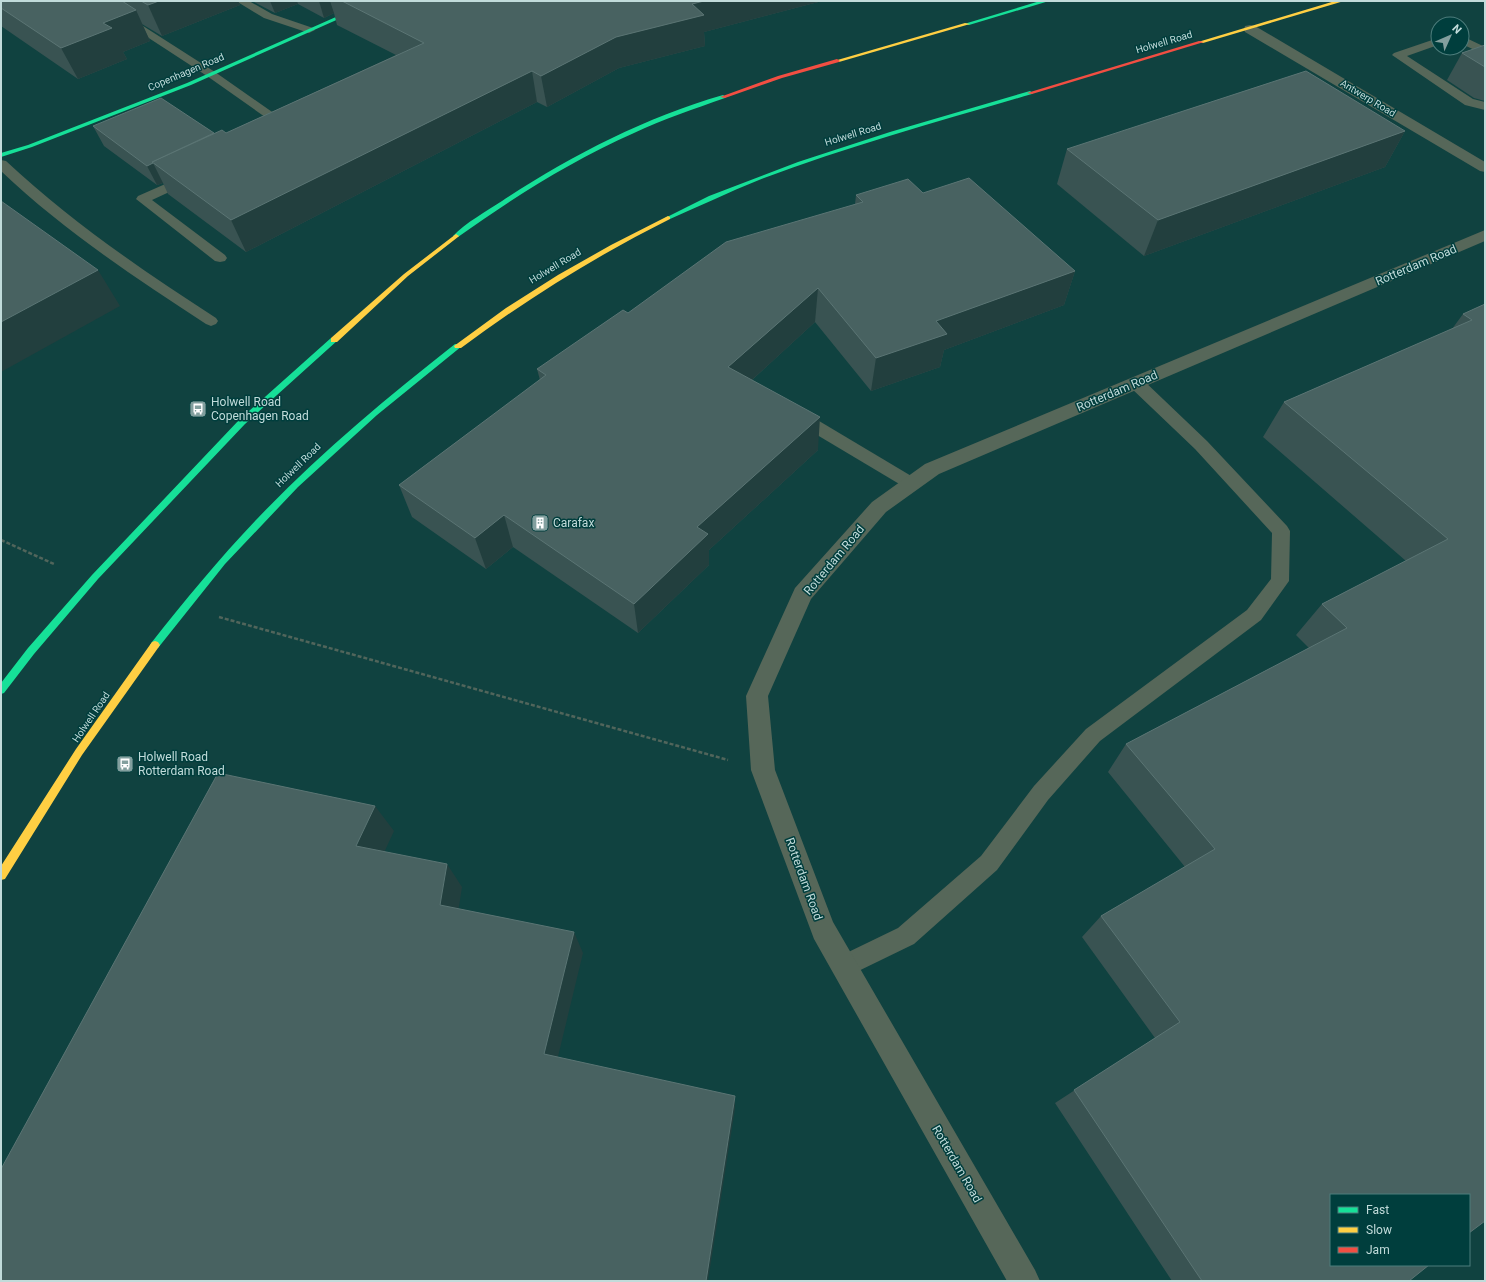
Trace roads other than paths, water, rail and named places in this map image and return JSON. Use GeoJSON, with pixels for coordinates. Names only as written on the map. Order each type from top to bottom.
{"type":"FeatureCollection","features":[{"type":"Feature","properties":{"kind":"main road","name":"Copenhagen Road"},"geometry":{"type":"LineString","coordinates":[[1,156],[30,146],[211,74],[376,1]]}},
{"type":"Feature","properties":{"kind":"main road"},"geometry":{"type":"LineString","coordinates":[[1,690],[31,651],[95,577],[242,422],[406,275],[490,210],[544,176],[587,152],[632,131],[675,114],[780,77],[1046,1]]}},
{"type":"Feature","properties":{"kind":"main road","name":"Holwell Road"},"geometry":{"type":"LineString","coordinates":[[1,875],[82,748],[135,672],[225,558],[276,501],[334,446],[399,391],[484,325],[534,292],[595,256],[654,224],[773,173],[840,149],[1341,1]]}},
{"type":"Feature","properties":{"kind":"street","name":"Antwerp Road"},"geometry":{"type":"LineString","coordinates":[[1250,29],[1485,168]]}},
{"type":"Feature","properties":{"kind":"street","name":"Rotterdam Road"},"geometry":{"type":"LineString","coordinates":[[1024,1281],[823,930],[764,770],[757,696],[803,594],[879,507],[932,469],[1485,235]]}},
{"type":"Feature","properties":{"kind":"lane"},"geometry":{"type":"LineString","coordinates":[[97,1],[211,74],[290,130],[276,136]]}},
{"type":"Feature","properties":{"kind":"lane"},"geometry":{"type":"LineString","coordinates":[[241,1],[268,16],[309,30]]}},
{"type":"Feature","properties":{"kind":"lane"},"geometry":{"type":"LineString","coordinates":[[1430,44],[1398,55],[1468,102],[1485,106]]}},
{"type":"Feature","properties":{"kind":"lane"},"geometry":{"type":"LineString","coordinates":[[1470,44],[1485,52]]}},
{"type":"Feature","properties":{"kind":"lane"},"geometry":{"type":"LineString","coordinates":[[1,164],[23,185],[78,231],[212,321]]}},
{"type":"Feature","properties":{"kind":"lane"},"geometry":{"type":"LineString","coordinates":[[199,173],[143,199],[220,258]]}},
{"type":"Feature","properties":{"kind":"lane"},"geometry":{"type":"LineString","coordinates":[[844,966],[906,936],[912,931],[989,863],[1041,793],[1093,735],[1254,615],[1280,581],[1281,531],[1201,445],[1136,383]]}},
{"type":"Feature","properties":{"kind":"lane"},"geometry":{"type":"LineString","coordinates":[[781,407],[912,484]]}},
{"type":"Feature","properties":{"kind":"place","name":"Holwell Road Copenhagen Road"},"geometry":{"type":"Point","coordinates":[198,409]}},
{"type":"Feature","properties":{"kind":"place","name":"Carafax"},"geometry":{"type":"Point","coordinates":[540,523]}},
{"type":"Feature","properties":{"kind":"place","name":"Holwell Road Rotterdam Road"},"geometry":{"type":"Point","coordinates":[125,764]}}]}
